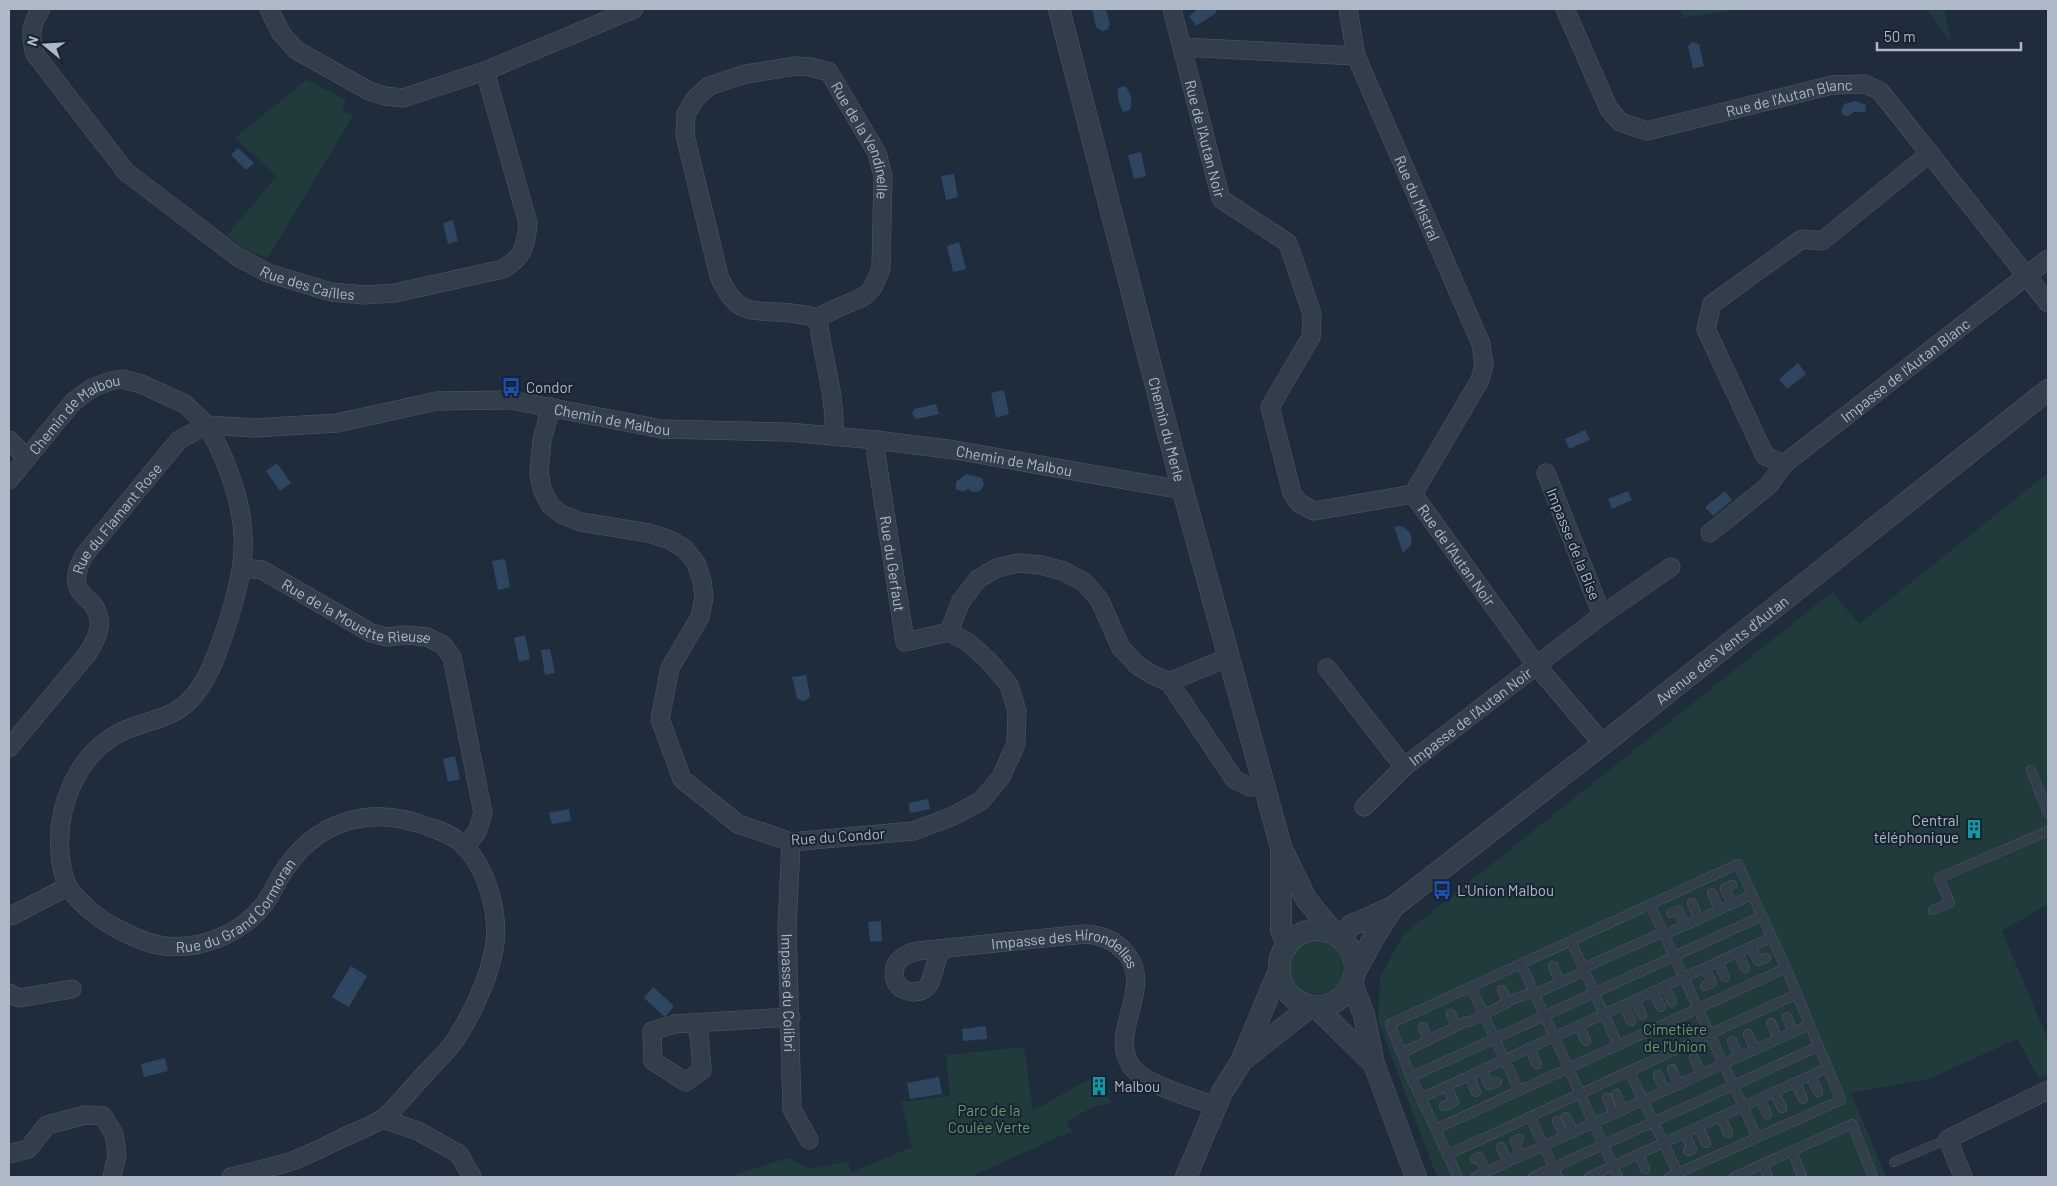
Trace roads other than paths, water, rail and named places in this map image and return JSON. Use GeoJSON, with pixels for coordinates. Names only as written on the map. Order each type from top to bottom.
{"type":"FeatureCollection","features":[{"type":"Feature","properties":{"kind":"street","name":"Rue des Cailles"},"geometry":{"type":"LineString","coordinates":[[41,9],[33,21],[30,37],[35,54],[126,172],[238,257],[268,272],[331,292],[365,296],[395,293],[503,269],[514,262],[522,252],[526,242],[528,223],[485,71]]}},
{"type":"Feature","properties":{"kind":"street"},"geometry":{"type":"LineString","coordinates":[[269,9],[281,33],[296,50],[369,91],[385,96],[403,98],[485,71],[634,9]]}},
{"type":"Feature","properties":{"kind":"street","name":"Chemin du Merle"},"geometry":{"type":"LineString","coordinates":[[1059,9],[1182,487],[1281,847],[1306,899],[1338,936]]}},
{"type":"Feature","properties":{"kind":"street","name":"Rue de l'Autan Noir"},"geometry":{"type":"LineString","coordinates":[[1172,9],[1221,199],[1288,243],[1312,314],[1311,337],[1270,407],[1292,493],[1299,503],[1314,511],[1413,494],[1536,665],[1603,744]]}},
{"type":"Feature","properties":{"kind":"street","name":"Rue du Mistral"},"geometry":{"type":"LineString","coordinates":[[1348,9],[1356,56],[1480,344],[1484,365],[1480,380],[1413,494]]}},
{"type":"Feature","properties":{"kind":"street","name":"Rue de l'Autan Blanc"},"geometry":{"type":"LineString","coordinates":[[1565,9],[1609,109],[1620,122],[1646,131],[1832,85],[1865,84],[1880,91],[2048,303]]}},
{"type":"Feature","properties":{"kind":"street"},"geometry":{"type":"LineString","coordinates":[[1182,47],[1356,56]]}},
{"type":"Feature","properties":{"kind":"street","name":"Rue de la Vendinelle"},"geometry":{"type":"LineString","coordinates":[[796,66],[811,67],[829,72],[877,154],[883,176],[881,268],[877,281],[870,292],[860,300],[840,306],[818,318],[792,313],[747,309],[736,303],[727,293],[719,276],[685,135],[686,114],[695,99],[709,86],[746,74],[796,66]]}},
{"type":"Feature","properties":{"kind":"street"},"geometry":{"type":"LineString","coordinates":[[1784,464],[1765,456],[1706,329],[1712,304],[1802,239],[1822,241],[1930,153]]}},
{"type":"Feature","properties":{"kind":"street"},"geometry":{"type":"LineString","coordinates":[[2027,277],[2048,259]]}},
{"type":"Feature","properties":{"kind":"street","name":"Impasse de l'Autan Blanc"},"geometry":{"type":"LineString","coordinates":[[1710,534],[1769,485],[1784,464],[2027,277]]}},
{"type":"Feature","properties":{"kind":"street"},"geometry":{"type":"LineString","coordinates":[[818,318],[820,340],[835,416],[834,434]]}},
{"type":"Feature","properties":{"kind":"street","name":"Chemin de Malbou"},"geometry":{"type":"LineString","coordinates":[[9,480],[73,402],[92,388],[110,380],[122,380],[141,384],[185,404],[207,426],[254,428],[336,423],[437,401],[510,400],[662,429],[834,434],[955,450],[1171,488],[1182,487]]}},
{"type":"Feature","properties":{"kind":"street","name":"Avenue des Vents d'Autan"},"geometry":{"type":"LineString","coordinates":[[1338,936],[1350,926],[1393,906],[1603,744],[2048,390]]}},
{"type":"Feature","properties":{"kind":"street","name":"Rue du Condor"},"geometry":{"type":"LineString","coordinates":[[551,407],[542,440],[539,473],[542,489],[550,505],[561,514],[581,522],[649,533],[670,540],[684,549],[696,563],[702,581],[704,598],[700,618],[670,668],[660,719],[682,779],[738,824],[792,842],[913,831],[951,818],[981,801],[1001,776],[1016,744],[1017,711],[1009,685],[989,660],[969,643],[949,632]]}},
{"type":"Feature","properties":{"kind":"street"},"geometry":{"type":"LineString","coordinates":[[9,918],[67,887],[60,854],[61,824],[66,798],[78,770],[118,734],[170,715],[188,702],[204,681],[218,652],[242,568],[243,537],[238,501],[220,448],[207,426]]}},
{"type":"Feature","properties":{"kind":"street","name":"Rue du Flamant Rose"},"geometry":{"type":"LineString","coordinates":[[9,748],[88,653],[97,638],[100,622],[94,606],[82,595],[77,585],[78,570],[85,554],[179,440],[207,426]]}},
{"type":"Feature","properties":{"kind":"street"},"geometry":{"type":"LineString","coordinates":[[9,440],[27,458]]}},
{"type":"Feature","properties":{"kind":"street","name":"Rue du Gerfaut"},"geometry":{"type":"LineString","coordinates":[[876,440],[876,454],[904,642],[949,632]]}},
{"type":"Feature","properties":{"kind":"street","name":"Impasse de la Bise"},"geometry":{"type":"LineString","coordinates":[[1546,473],[1602,615]]}},
{"type":"Feature","properties":{"kind":"street"},"geometry":{"type":"LineString","coordinates":[[949,632],[961,601],[978,580],[997,568],[1018,563],[1041,565],[1063,571],[1084,582],[1099,599],[1121,648],[1137,665],[1169,682],[1235,780],[1250,787],[1264,785]]}},
{"type":"Feature","properties":{"kind":"street","name":"Impasse de la Bise"},"geometry":{"type":"LineString","coordinates":[[1536,665],[1602,615],[1671,567]]}},
{"type":"Feature","properties":{"kind":"street","name":"Rue de la Mouette Rieuse"},"geometry":{"type":"LineString","coordinates":[[242,568],[262,570],[371,633],[387,637],[406,635],[427,636],[443,645],[452,657],[483,812],[477,832],[465,847]]}},
{"type":"Feature","properties":{"kind":"street"},"geometry":{"type":"LineString","coordinates":[[1169,682],[1229,657]]}},
{"type":"Feature","properties":{"kind":"street","name":"Impasse de l'Autan Noir"},"geometry":{"type":"LineString","coordinates":[[1364,807],[1404,767],[1536,665]]}},
{"type":"Feature","properties":{"kind":"street","name":"Impasse de l'Autan Noir"},"geometry":{"type":"LineString","coordinates":[[1327,668],[1404,767]]}},
{"type":"Feature","properties":{"kind":"street","name":"Rue du Grand Cormoran"},"geometry":{"type":"LineString","coordinates":[[67,887],[108,924],[138,939],[164,946],[186,946],[227,936],[251,919],[267,901],[282,874],[300,850],[320,832],[343,822],[366,816],[395,818],[420,823],[449,834],[465,847],[483,874],[494,907],[494,948],[482,990],[455,1042],[383,1119],[290,1162],[231,1177]]}},
{"type":"Feature","properties":{"kind":"street","name":"Impasse du Colibri"},"geometry":{"type":"LineString","coordinates":[[792,842],[787,928],[791,1017],[792,1109],[809,1140]]}},
{"type":"Feature","properties":{"kind":"street","name":"Chemin du Merle"},"geometry":{"type":"LineString","coordinates":[[1281,847],[1281,929],[1287,946]]}},
{"type":"Feature","properties":{"kind":"street","name":"Avenue des Vents d'Autan"},"geometry":{"type":"LineString","coordinates":[[1354,978],[1393,906]]}},
{"type":"Feature","properties":{"kind":"street"},"geometry":{"type":"LineString","coordinates":[[1186,1177],[1222,1092],[1241,1062],[1280,968],[1282,956],[1287,946],[1296,937],[1308,931],[1322,930],[1338,936],[1351,950],[1355,961],[1354,978],[1374,1064],[1416,1177]]}},
{"type":"Feature","properties":{"kind":"street","name":"Impasse des Hirondelles"},"geometry":{"type":"LineString","coordinates":[[942,949],[1085,934],[1107,938],[1127,954],[1136,977],[1134,997],[1124,1042],[1125,1053],[1132,1068],[1148,1081],[1216,1106]]}},
{"type":"Feature","properties":{"kind":"street"},"geometry":{"type":"LineString","coordinates":[[1280,968],[1282,981],[1289,993],[1299,1001],[1313,1006],[1374,1064]]}},
{"type":"Feature","properties":{"kind":"street"},"geometry":{"type":"LineString","coordinates":[[1241,1062],[1313,1006],[1330,1004],[1343,996],[1354,978]]}},
{"type":"Feature","properties":{"kind":"street"},"geometry":{"type":"LineString","coordinates":[[9,994],[19,998],[72,989]]}},
{"type":"Feature","properties":{"kind":"street"},"geometry":{"type":"LineString","coordinates":[[698,1024],[791,1017]]}},
{"type":"Feature","properties":{"kind":"street"},"geometry":{"type":"LineString","coordinates":[[1963,1177],[1948,1139],[2048,1090]]}},
{"type":"Feature","properties":{"kind":"street"},"geometry":{"type":"LineString","coordinates":[[9,1154],[28,1149],[47,1125],[85,1115],[103,1116],[114,1134],[116,1155],[112,1177]]}},
{"type":"Feature","properties":{"kind":"street"},"geometry":{"type":"LineString","coordinates":[[383,1119],[418,1130],[459,1154],[472,1177]]}},
{"type":"Feature","properties":{"kind":"lane"},"geometry":{"type":"LineString","coordinates":[[2031,770],[2048,813]]}},
{"type":"Feature","properties":{"kind":"lane"},"geometry":{"type":"LineString","coordinates":[[1933,910],[1950,903],[1939,878],[2048,831]]}},
{"type":"Feature","properties":{"kind":"lane"},"geometry":{"type":"LineString","coordinates":[[1458,1177],[1411,1077],[1390,1024],[1738,864],[1786,968],[1840,1100],[1673,1175],[1664,1143],[1629,1071]]}},
{"type":"Feature","properties":{"kind":"lane"},"geometry":{"type":"LineString","coordinates":[[1732,885],[1725,888],[1732,904]]}},
{"type":"Feature","properties":{"kind":"lane"},"geometry":{"type":"LineString","coordinates":[[1712,894],[1719,910]]}},
{"type":"Feature","properties":{"kind":"lane"},"geometry":{"type":"LineString","coordinates":[[1402,1052],[1484,1015],[1508,1002],[1560,983],[1659,934],[1664,935],[1752,895]]}},
{"type":"Feature","properties":{"kind":"lane"},"geometry":{"type":"LineString","coordinates":[[1692,903],[1698,919]]}},
{"type":"Feature","properties":{"kind":"lane"},"geometry":{"type":"LineString","coordinates":[[1650,904],[1757,1137]]}},
{"type":"Feature","properties":{"kind":"lane"},"geometry":{"type":"LineString","coordinates":[[1671,913],[1678,910],[1685,925]]}},
{"type":"Feature","properties":{"kind":"lane"},"geometry":{"type":"LineString","coordinates":[[1411,1077],[1762,916]]}},
{"type":"Feature","properties":{"kind":"lane"},"geometry":{"type":"LineString","coordinates":[[1421,1098],[1772,937]]}},
{"type":"Feature","properties":{"kind":"lane"},"geometry":{"type":"LineString","coordinates":[[1571,941],[1618,1045]]}},
{"type":"Feature","properties":{"kind":"lane"},"geometry":{"type":"LineString","coordinates":[[1752,946],[1758,961],[1766,958]]}},
{"type":"Feature","properties":{"kind":"lane"},"geometry":{"type":"LineString","coordinates":[[1738,953],[1745,968]]}},
{"type":"Feature","properties":{"kind":"lane"},"geometry":{"type":"LineString","coordinates":[[1718,962],[1725,977]]}},
{"type":"Feature","properties":{"kind":"lane"},"geometry":{"type":"LineString","coordinates":[[1522,964],[1618,1177]]}},
{"type":"Feature","properties":{"kind":"lane"},"geometry":{"type":"LineString","coordinates":[[1553,966],[1560,983]]}},
{"type":"Feature","properties":{"kind":"lane"},"geometry":{"type":"LineString","coordinates":[[1705,968],[1712,983],[1705,986]]}},
{"type":"Feature","properties":{"kind":"lane"},"geometry":{"type":"LineString","coordinates":[[1436,1129],[1786,968]]}},
{"type":"Feature","properties":{"kind":"lane"},"geometry":{"type":"LineString","coordinates":[[1665,986],[1672,1002]]}},
{"type":"Feature","properties":{"kind":"lane"},"geometry":{"type":"LineString","coordinates":[[1472,987],[1519,1091]]}},
{"type":"Feature","properties":{"kind":"lane"},"geometry":{"type":"LineString","coordinates":[[1502,990],[1508,1002]]}},
{"type":"Feature","properties":{"kind":"lane"},"geometry":{"type":"LineString","coordinates":[[1653,991],[1661,1007]]}},
{"type":"Feature","properties":{"kind":"lane"},"geometry":{"type":"LineString","coordinates":[[1447,1155],[1796,994]]}},
{"type":"Feature","properties":{"kind":"lane"},"geometry":{"type":"LineString","coordinates":[[1635,1000],[1642,1015]]}},
{"type":"Feature","properties":{"kind":"lane"},"geometry":{"type":"LineString","coordinates":[[1623,1005],[1631,1021]]}},
{"type":"Feature","properties":{"kind":"lane"},"geometry":{"type":"LineString","coordinates":[[1451,1014],[1456,1026]]}},
{"type":"Feature","properties":{"kind":"lane"},"geometry":{"type":"LineString","coordinates":[[1787,1017],[1794,1032]]}},
{"type":"Feature","properties":{"kind":"lane"},"geometry":{"type":"LineString","coordinates":[[1771,1023],[1778,1040]]}},
{"type":"Feature","properties":{"kind":"lane"},"geometry":{"type":"LineString","coordinates":[[1579,1025],[1586,1041]]}},
{"type":"Feature","properties":{"kind":"lane"},"geometry":{"type":"LineString","coordinates":[[1476,1177],[1809,1025]]}},
{"type":"Feature","properties":{"kind":"lane"},"geometry":{"type":"LineString","coordinates":[[1423,1027],[1428,1040]]}},
{"type":"Feature","properties":{"kind":"lane"},"geometry":{"type":"LineString","coordinates":[[1748,1034],[1755,1050]]}},
{"type":"Feature","properties":{"kind":"lane"},"geometry":{"type":"LineString","coordinates":[[1732,1041],[1739,1057]]}},
{"type":"Feature","properties":{"kind":"lane"},"geometry":{"type":"LineString","coordinates":[[1534,1177],[1817,1047]]}},
{"type":"Feature","properties":{"kind":"lane"},"geometry":{"type":"LineString","coordinates":[[1530,1048],[1537,1064]]}},
{"type":"Feature","properties":{"kind":"lane"},"geometry":{"type":"LineString","coordinates":[[1694,1058],[1701,1074]]}},
{"type":"Feature","properties":{"kind":"lane"},"geometry":{"type":"LineString","coordinates":[[1589,1177],[1827,1068]]}},
{"type":"Feature","properties":{"kind":"lane"},"geometry":{"type":"LineString","coordinates":[[1672,1069],[1679,1084]]}},
{"type":"Feature","properties":{"kind":"lane"},"geometry":{"type":"LineString","coordinates":[[1482,1070],[1489,1085],[1497,1082]]}},
{"type":"Feature","properties":{"kind":"lane"},"geometry":{"type":"LineString","coordinates":[[1658,1075],[1665,1091]]}},
{"type":"Feature","properties":{"kind":"lane"},"geometry":{"type":"LineString","coordinates":[[1469,1076],[1476,1092]]}},
{"type":"Feature","properties":{"kind":"lane"},"geometry":{"type":"LineString","coordinates":[[1810,1076],[1818,1092]]}},
{"type":"Feature","properties":{"kind":"lane"},"geometry":{"type":"LineString","coordinates":[[1796,1082],[1803,1099]]}},
{"type":"Feature","properties":{"kind":"lane"},"geometry":{"type":"LineString","coordinates":[[1444,1106],[1454,1102],[1447,1086]]}},
{"type":"Feature","properties":{"kind":"lane"},"geometry":{"type":"LineString","coordinates":[[1774,1092],[1782,1108]]}},
{"type":"Feature","properties":{"kind":"lane"},"geometry":{"type":"LineString","coordinates":[[1612,1096],[1619,1112]]}},
{"type":"Feature","properties":{"kind":"lane"},"geometry":{"type":"LineString","coordinates":[[1760,1099],[1766,1114]]}},
{"type":"Feature","properties":{"kind":"lane"},"geometry":{"type":"LineString","coordinates":[[1530,1117],[1558,1177]]}},
{"type":"Feature","properties":{"kind":"lane"},"geometry":{"type":"LineString","coordinates":[[1566,1117],[1569,1134]]}},
{"type":"Feature","properties":{"kind":"lane"},"geometry":{"type":"LineString","coordinates":[[1721,1117],[1728,1133]]}},
{"type":"Feature","properties":{"kind":"lane"},"geometry":{"type":"LineString","coordinates":[[1557,1121],[1569,1134]]}},
{"type":"Feature","properties":{"kind":"lane"},"geometry":{"type":"LineString","coordinates":[[1734,1177],[1852,1124],[1871,1176]]}},
{"type":"Feature","properties":{"kind":"lane"},"geometry":{"type":"LineString","coordinates":[[1698,1127],[1706,1143]]}},
{"type":"Feature","properties":{"kind":"lane"},"geometry":{"type":"LineString","coordinates":[[1685,1133],[1692,1149],[1688,1151]]}},
{"type":"Feature","properties":{"kind":"lane"},"geometry":{"type":"LineString","coordinates":[[1519,1139],[1515,1141],[1521,1156]]}},
{"type":"Feature","properties":{"kind":"lane"},"geometry":{"type":"LineString","coordinates":[[1894,1162],[1948,1139]]}},
{"type":"Feature","properties":{"kind":"lane"},"geometry":{"type":"LineString","coordinates":[[1501,1147],[1508,1162]]}},
{"type":"Feature","properties":{"kind":"lane"},"geometry":{"type":"LineString","coordinates":[[1792,1152],[1802,1177]]}},
{"type":"Feature","properties":{"kind":"lane"},"geometry":{"type":"LineString","coordinates":[[1639,1154],[1645,1169]]}},
{"type":"Feature","properties":{"kind":"lane"},"geometry":{"type":"LineString","coordinates":[[1475,1159],[1479,1157],[1486,1172]]}},
{"type":"Feature","properties":{"kind":"lane"},"geometry":{"type":"LineString","coordinates":[[1763,1164],[1768,1177]]}},
{"type":"Feature","properties":{"kind":"water"},"geometry":{"type":"Polygon","coordinates":[[[1092,9],[1106,9],[1110,24],[1107,30],[1102,31],[1096,27],[1092,9]]]}},
{"type":"Feature","properties":{"kind":"water"},"geometry":{"type":"Polygon","coordinates":[[[1198,9],[1217,9],[1216,13],[1196,26],[1189,16],[1198,9]]]}},
{"type":"Feature","properties":{"kind":"water"},"geometry":{"type":"Polygon","coordinates":[[[1692,42],[1699,44],[1704,66],[1693,69],[1688,46],[1692,42]]]}},
{"type":"Feature","properties":{"kind":"water"},"geometry":{"type":"Polygon","coordinates":[[[1125,86],[1129,91],[1131,103],[1130,110],[1123,112],[1120,106],[1118,88],[1125,86]]]}},
{"type":"Feature","properties":{"kind":"water"},"geometry":{"type":"Polygon","coordinates":[[[1856,101],[1866,105],[1865,112],[1854,112],[1848,116],[1843,115],[1841,112],[1844,104],[1856,101]]]}},
{"type":"Feature","properties":{"kind":"water"},"geometry":{"type":"Polygon","coordinates":[[[238,148],[254,163],[246,170],[231,155],[238,148]]]}},
{"type":"Feature","properties":{"kind":"water"},"geometry":{"type":"Polygon","coordinates":[[[1141,152],[1146,176],[1134,179],[1128,155],[1141,152]]]}},
{"type":"Feature","properties":{"kind":"water"},"geometry":{"type":"Polygon","coordinates":[[[954,174],[958,197],[946,200],[941,176],[954,174]]]}},
{"type":"Feature","properties":{"kind":"water"},"geometry":{"type":"Polygon","coordinates":[[[453,220],[458,241],[448,244],[443,223],[453,220]]]}},
{"type":"Feature","properties":{"kind":"water"},"geometry":{"type":"Polygon","coordinates":[[[959,242],[966,269],[953,272],[947,246],[959,242]]]}},
{"type":"Feature","properties":{"kind":"water"},"geometry":{"type":"Polygon","coordinates":[[[1798,363],[1806,374],[1787,389],[1779,379],[1798,363]]]}},
{"type":"Feature","properties":{"kind":"water"},"geometry":{"type":"Polygon","coordinates":[[[1004,390],[1009,414],[996,418],[991,393],[1004,390]]]}},
{"type":"Feature","properties":{"kind":"water"},"geometry":{"type":"Polygon","coordinates":[[[936,404],[939,414],[917,419],[912,414],[914,409],[936,404]]]}},
{"type":"Feature","properties":{"kind":"water"},"geometry":{"type":"Polygon","coordinates":[[[1585,430],[1590,440],[1569,449],[1565,439],[1585,430]]]}},
{"type":"Feature","properties":{"kind":"water"},"geometry":{"type":"Polygon","coordinates":[[[277,463],[291,483],[280,491],[266,471],[277,463]]]}},
{"type":"Feature","properties":{"kind":"water"},"geometry":{"type":"Polygon","coordinates":[[[966,474],[982,478],[984,485],[980,491],[973,492],[968,489],[963,492],[956,489],[956,482],[966,474]]]}},
{"type":"Feature","properties":{"kind":"water"},"geometry":{"type":"Polygon","coordinates":[[[1628,491],[1632,500],[1612,509],[1608,499],[1628,491]]]}},
{"type":"Feature","properties":{"kind":"water"},"geometry":{"type":"Polygon","coordinates":[[[1725,491],[1732,500],[1713,516],[1705,507],[1725,491]]]}},
{"type":"Feature","properties":{"kind":"water"},"geometry":{"type":"Polygon","coordinates":[[[1400,526],[1411,535],[1411,545],[1403,553],[1394,527],[1400,526]]]}},
{"type":"Feature","properties":{"kind":"water"},"geometry":{"type":"Polygon","coordinates":[[[505,559],[510,587],[498,590],[492,561],[505,559]]]}},
{"type":"Feature","properties":{"kind":"water"},"geometry":{"type":"Polygon","coordinates":[[[525,635],[530,659],[519,662],[514,638],[525,635]]]}},
{"type":"Feature","properties":{"kind":"water"},"geometry":{"type":"Polygon","coordinates":[[[550,649],[555,673],[545,675],[541,650],[550,649]]]}},
{"type":"Feature","properties":{"kind":"water"},"geometry":{"type":"Polygon","coordinates":[[[806,675],[810,696],[807,700],[802,701],[797,698],[792,677],[806,675]]]}},
{"type":"Feature","properties":{"kind":"water"},"geometry":{"type":"Polygon","coordinates":[[[455,756],[460,779],[448,782],[443,759],[455,756]]]}},
{"type":"Feature","properties":{"kind":"water"},"geometry":{"type":"Polygon","coordinates":[[[928,799],[930,809],[910,813],[909,803],[928,799]]]}},
{"type":"Feature","properties":{"kind":"water"},"geometry":{"type":"Polygon","coordinates":[[[569,809],[571,821],[552,824],[549,813],[569,809]]]}},
{"type":"Feature","properties":{"kind":"water"},"geometry":{"type":"Polygon","coordinates":[[[881,921],[882,941],[870,942],[868,922],[881,921]]]}},
{"type":"Feature","properties":{"kind":"water"},"geometry":{"type":"Polygon","coordinates":[[[351,966],[367,976],[349,1007],[332,997],[351,966]]]}},
{"type":"Feature","properties":{"kind":"water"},"geometry":{"type":"Polygon","coordinates":[[[653,987],[674,1006],[665,1017],[644,998],[653,987]]]}},
{"type":"Feature","properties":{"kind":"water"},"geometry":{"type":"Polygon","coordinates":[[[986,1026],[987,1039],[963,1041],[962,1029],[986,1026]]]}},
{"type":"Feature","properties":{"kind":"water"},"geometry":{"type":"Polygon","coordinates":[[[165,1058],[168,1071],[144,1077],[141,1064],[165,1058]]]}},
{"type":"Feature","properties":{"kind":"water"},"geometry":{"type":"Polygon","coordinates":[[[939,1077],[942,1094],[910,1099],[907,1083],[939,1077]]]}},
{"type":"Feature","properties":{"kind":"place","name":"Condor"},"geometry":{"type":"Point","coordinates":[511,387]}},
{"type":"Feature","properties":{"kind":"place","name":"Central téléphonique"},"geometry":{"type":"Point","coordinates":[1974,829]}},
{"type":"Feature","properties":{"kind":"place","name":"L'Union Malbou"},"geometry":{"type":"Point","coordinates":[1442,890]}},
{"type":"Feature","properties":{"kind":"place","name":"Malbou"},"geometry":{"type":"Point","coordinates":[1099,1086]}},
{"type":"Feature","properties":{"kind":"park label","name":"Cimetière de l'Union"},"geometry":{"type":"Point","coordinates":[1675,1038]}},
{"type":"Feature","properties":{"kind":"park label","name":"Parc de la Coulée Verte"},"geometry":{"type":"Point","coordinates":[989,1118]}}]}
